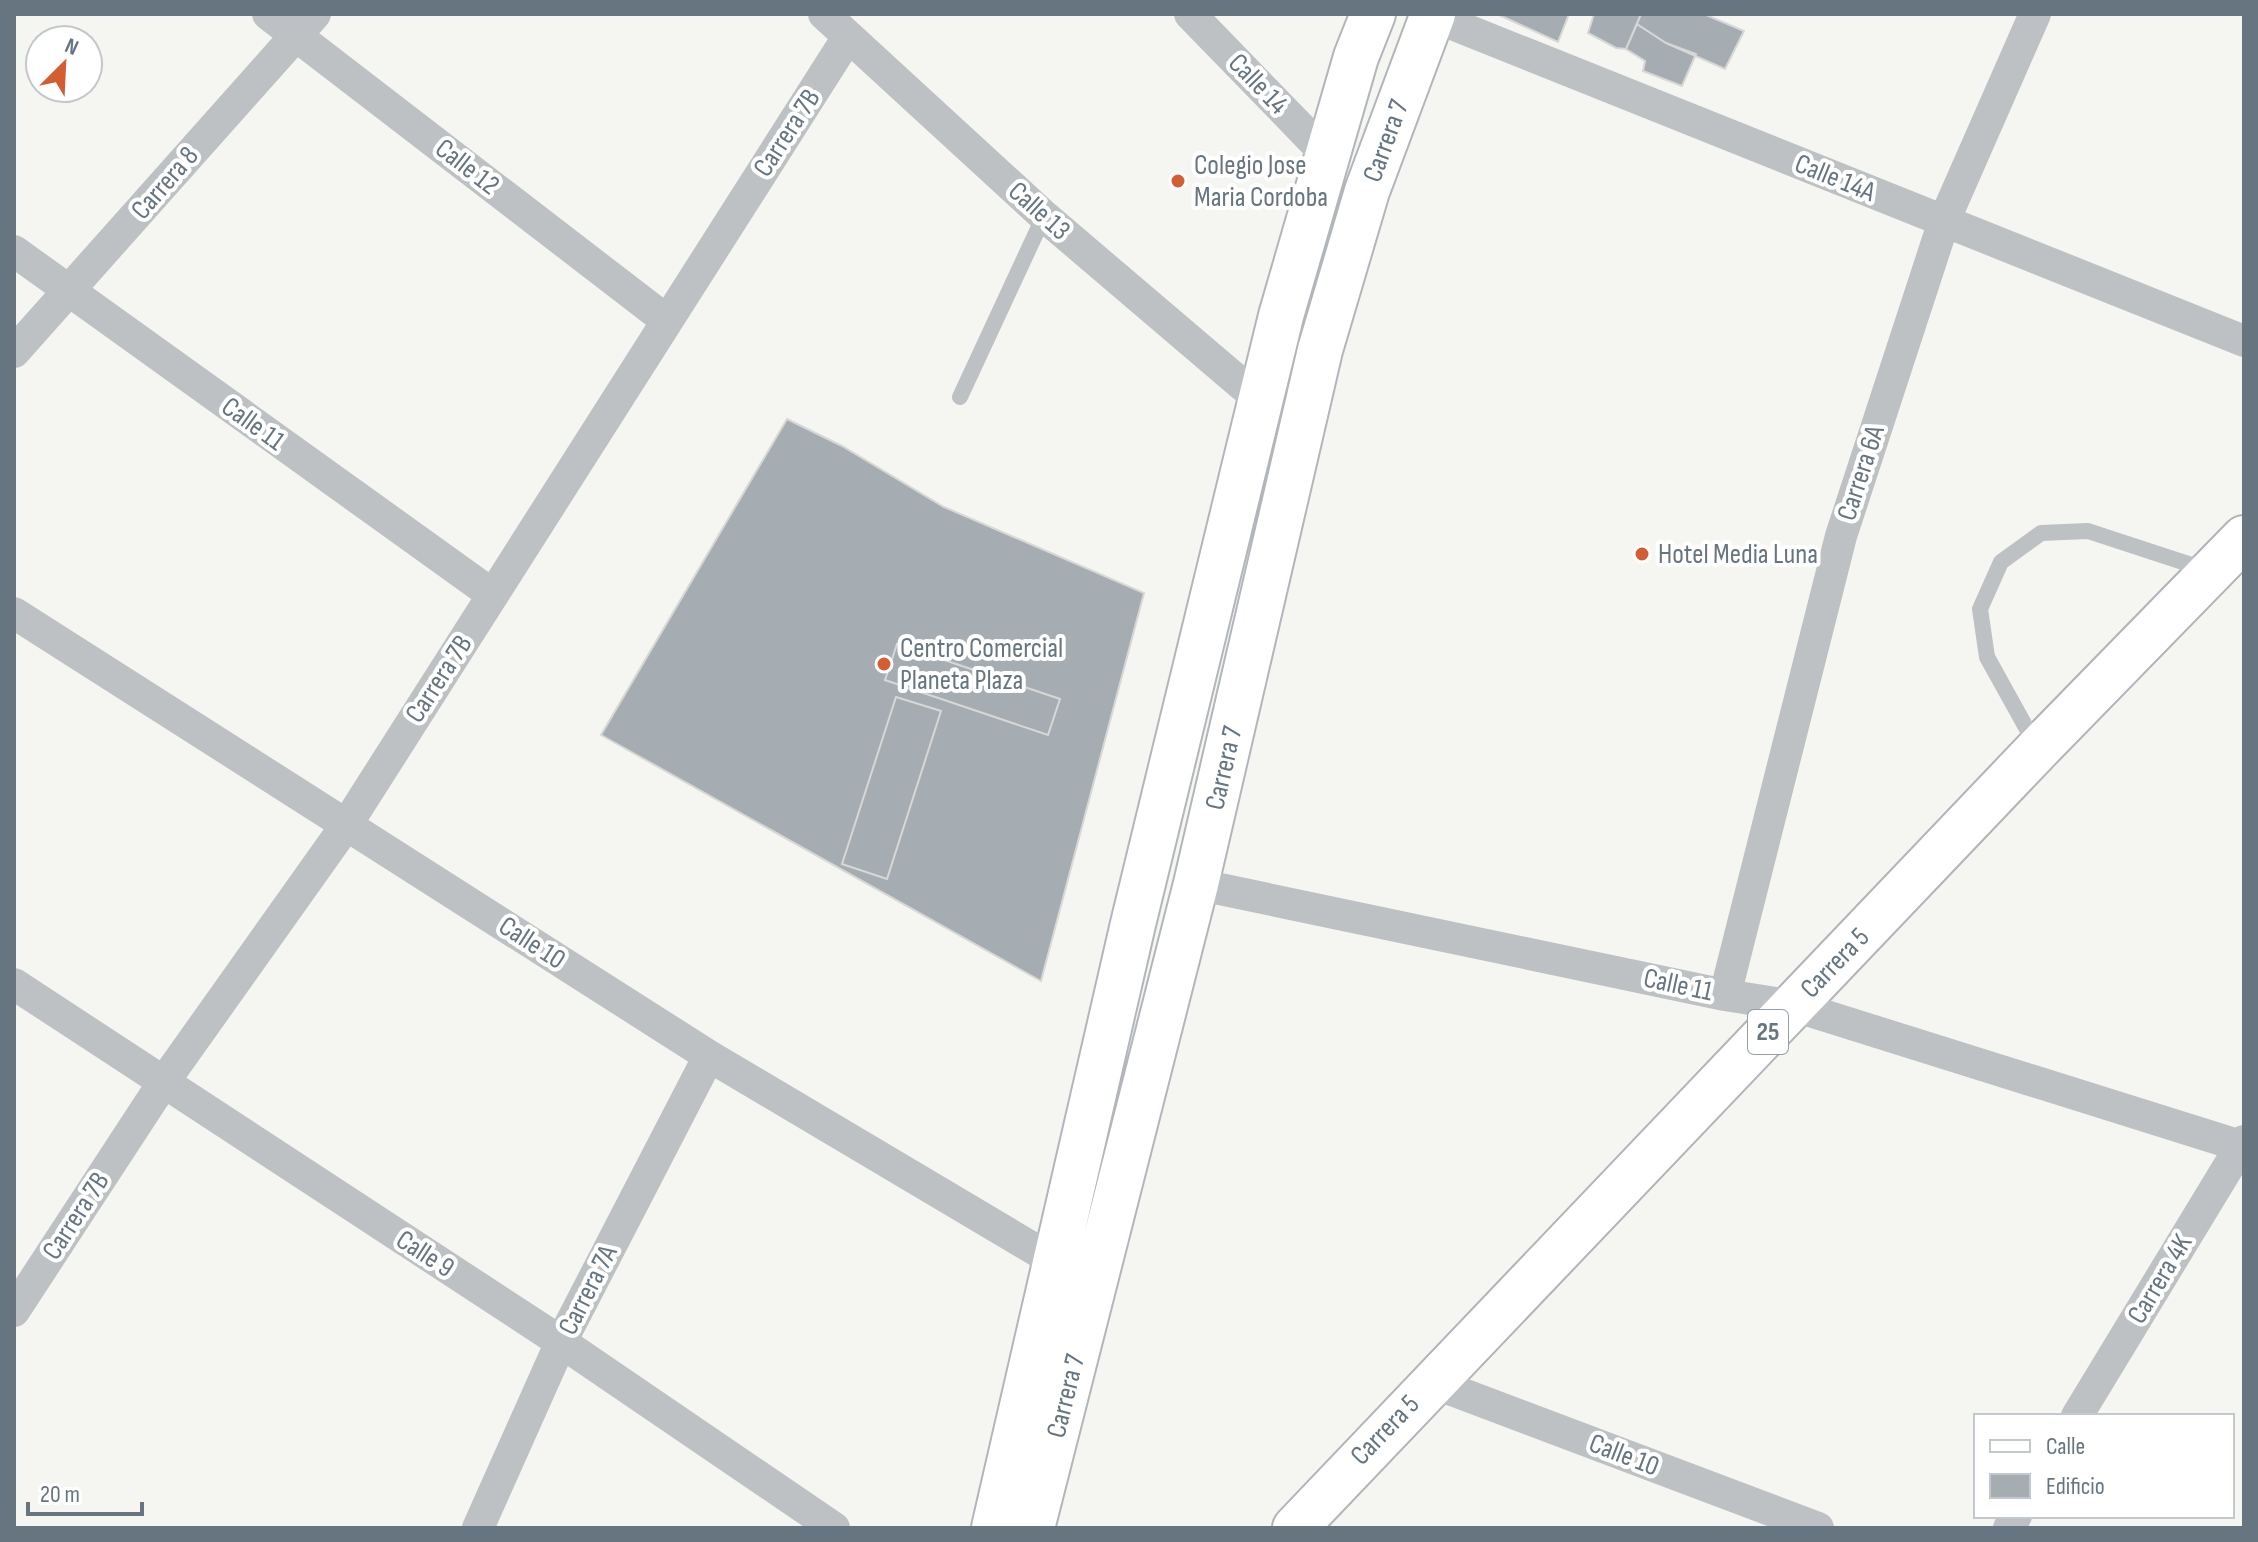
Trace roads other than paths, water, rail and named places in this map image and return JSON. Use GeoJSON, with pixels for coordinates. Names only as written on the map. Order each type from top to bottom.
{"type":"FeatureCollection","features":[{"type":"Feature","properties":{"kind":"main road","name":"Carrera 7"},"geometry":{"type":"LineString","coordinates":[[994,1528],[1133,924],[1260,400],[1326,154],[1356,57],[1373,14]]}},
{"type":"Feature","properties":{"kind":"main road","name":"Carrera 7"},"geometry":{"type":"LineString","coordinates":[[1032,1528],[1196,884],[1320,350],[1367,191],[1431,15]]}},
{"type":"Feature","properties":{"kind":"main road","name":"Carrera 5"},"geometry":{"type":"LineString","coordinates":[[1308,1519],[1431,1382],[2244,538]]}},
{"type":"Feature","properties":{"kind":"street","name":"Calle 12"},"geometry":{"type":"LineString","coordinates":[[268,14],[305,24],[666,320]]}},
{"type":"Feature","properties":{"kind":"street","name":"Calle 13"},"geometry":{"type":"LineString","coordinates":[[824,14],[1044,216],[1260,400]]}},
{"type":"Feature","properties":{"kind":"street","name":"Calle 14"},"geometry":{"type":"LineString","coordinates":[[1190,14],[1326,154]]}},
{"type":"Feature","properties":{"kind":"street","name":"Carrera 6A"},"geometry":{"type":"LineString","coordinates":[[1725,995],[1841,536],[1944,221],[2035,14]]}},
{"type":"Feature","properties":{"kind":"street","name":"Calle 14A"},"geometry":{"type":"LineString","coordinates":[[1431,15],[2244,341]]}},
{"type":"Feature","properties":{"kind":"street","name":"Carrera 8"},"geometry":{"type":"LineString","coordinates":[[14,352],[305,24]]}},
{"type":"Feature","properties":{"kind":"street","name":"Carrera 7B"},"geometry":{"type":"LineString","coordinates":[[14,1311],[163,1083],[347,824],[848,37]]}},
{"type":"Feature","properties":{"kind":"street","name":"Calle 11"},"geometry":{"type":"LineString","coordinates":[[14,251],[493,595]]}},
{"type":"Feature","properties":{"kind":"street","name":"Calle 10"},"geometry":{"type":"LineString","coordinates":[[14,613],[709,1056],[1056,1262]]}},
{"type":"Feature","properties":{"kind":"street","name":"Calle 11"},"geometry":{"type":"LineString","coordinates":[[1196,884],[1725,995],[1794,1006],[2243,1144]]}},
{"type":"Feature","properties":{"kind":"street","name":"Calle 9"},"geometry":{"type":"LineString","coordinates":[[14,984],[561,1342],[834,1528]]}},
{"type":"Feature","properties":{"kind":"street","name":"Carrera 7A"},"geometry":{"type":"LineString","coordinates":[[478,1528],[561,1342],[709,1056]]}},
{"type":"Feature","properties":{"kind":"street","name":"Carrera 4K"},"geometry":{"type":"LineString","coordinates":[[2078,1414],[2243,1144]]}},
{"type":"Feature","properties":{"kind":"street","name":"Calle 10"},"geometry":{"type":"LineString","coordinates":[[1431,1382],[1818,1528]]}},
{"type":"Feature","properties":{"kind":"lane"},"geometry":{"type":"LineString","coordinates":[[960,397],[1044,216]]}},
{"type":"Feature","properties":{"kind":"lane"},"geometry":{"type":"LineString","coordinates":[[2038,749],[1987,657],[1980,609],[2001,562],[2041,533],[2088,531],[2211,571]]}},
{"type":"Feature","properties":{"kind":"place","name":"Colegio Jose Maria Cordoba"},"geometry":{"type":"Point","coordinates":[1178,181]}},
{"type":"Feature","properties":{"kind":"place","name":"Hotel Media Luna"},"geometry":{"type":"Point","coordinates":[1642,554]}},
{"type":"Feature","properties":{"kind":"place","name":"Centro Comercial Planeta Plaza"},"geometry":{"type":"Point","coordinates":[884,664]}}]}
